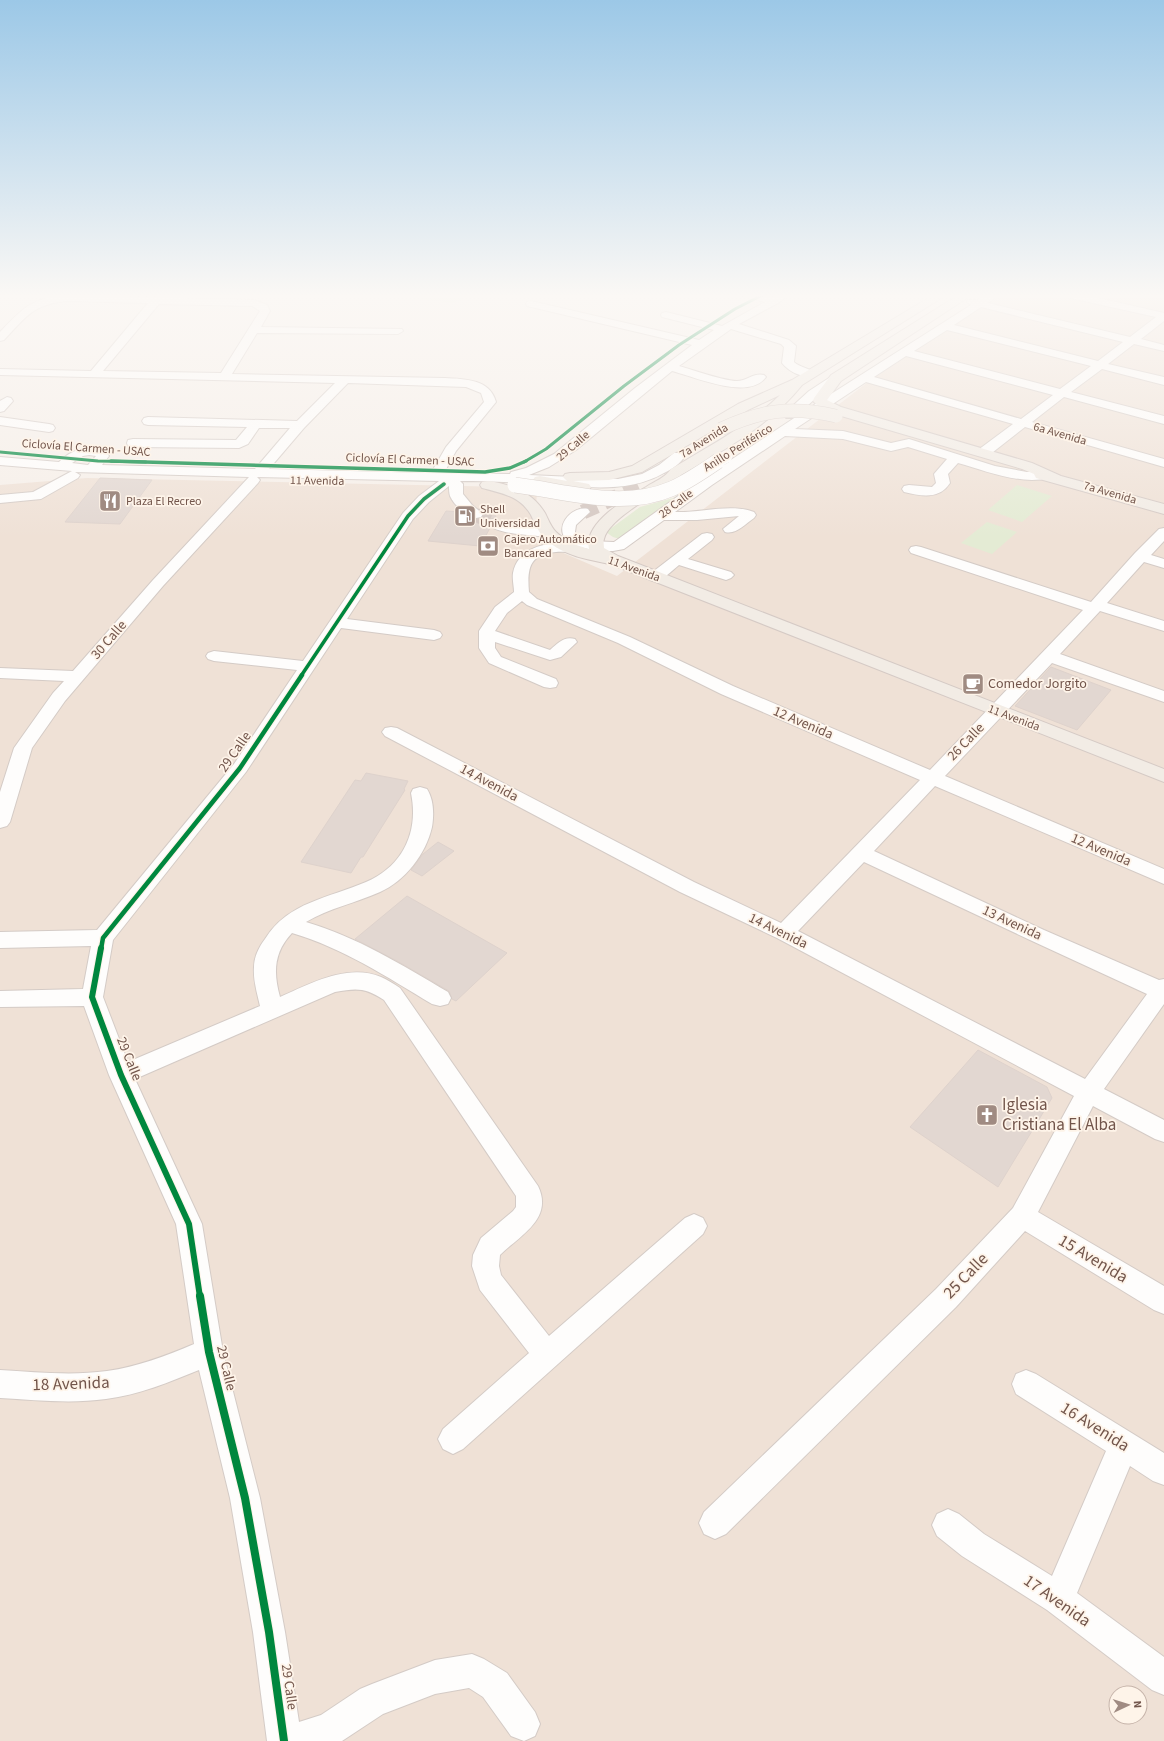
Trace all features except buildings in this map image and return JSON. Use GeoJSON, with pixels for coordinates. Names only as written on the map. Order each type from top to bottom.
{"type":"FeatureCollection","features":[{"type":"Feature","properties":{"kind":"main road","name":"Anillo Periférico"},"geometry":{"type":"LineString","coordinates":[[596,548],[596,536],[601,526],[618,512],[672,478],[676,472],[763,420],[788,395],[797,382],[808,375]]}},
{"type":"Feature","properties":{"kind":"main road","name":"Anillo Periférico"},"geometry":{"type":"LineString","coordinates":[[836,378],[840,375]]}},
{"type":"Feature","properties":{"kind":"main road"},"geometry":{"type":"LineString","coordinates":[[824,404],[820,401],[821,398],[836,378]]}},
{"type":"Feature","properties":{"kind":"main road"},"geometry":{"type":"LineString","coordinates":[[570,477],[610,476],[637,469],[711,428],[743,407],[768,384],[797,382]]}},
{"type":"Feature","properties":{"kind":"main road","name":"7a Avenida"},"geometry":{"type":"LineString","coordinates":[[824,404],[836,410],[1027,466],[1050,477]]}},
{"type":"Feature","properties":{"kind":"main road","name":"7a Avenida"},"geometry":{"type":"LineString","coordinates":[[679,456],[722,429],[754,415],[769,411],[806,410],[836,416],[1017,470],[1050,477],[1164,509]]}},
{"type":"Feature","properties":{"kind":"main road"},"geometry":{"type":"LineString","coordinates":[[540,480],[568,486],[621,488],[645,484],[666,474],[676,472]]}},
{"type":"Feature","properties":{"kind":"main road","name":"11 Avenida"},"geometry":{"type":"LineString","coordinates":[[489,481],[525,497],[548,533],[570,548],[586,554],[614,560],[1164,776]]}},
{"type":"Feature","properties":{"kind":"main road"},"geometry":{"type":"LineString","coordinates":[[596,548],[614,560]]}},
{"type":"Feature","properties":{"kind":"street"},"geometry":{"type":"LineString","coordinates":[[176,375],[344,380]]}},
{"type":"Feature","properties":{"kind":"street","name":"29 Calle"},"geometry":{"type":"LineString","coordinates":[[660,375],[554,460],[554,470],[570,477],[601,480],[626,479],[639,475],[679,456]]}},
{"type":"Feature","properties":{"kind":"street"},"geometry":{"type":"LineString","coordinates":[[700,375],[735,385],[768,384]]}},
{"type":"Feature","properties":{"kind":"street","name":"28 Calle"},"geometry":{"type":"LineString","coordinates":[[596,548],[611,548],[619,546],[684,498],[868,375]]}},
{"type":"Feature","properties":{"kind":"street"},"geometry":{"type":"LineString","coordinates":[[994,375],[1164,420]]}},
{"type":"Feature","properties":{"kind":"street"},"geometry":{"type":"LineString","coordinates":[[983,453],[1024,424],[1086,375]]}},
{"type":"Feature","properties":{"kind":"street"},"geometry":{"type":"LineString","coordinates":[[1141,375],[1164,381]]}},
{"type":"Feature","properties":{"kind":"street","name":"Anillo Periférico"},"geometry":{"type":"LineString","coordinates":[[489,481],[549,489],[587,497],[609,499],[641,497],[671,489],[726,457],[786,418],[813,394],[836,378]]}},
{"type":"Feature","properties":{"kind":"street","name":"6a Avenida"},"geometry":{"type":"LineString","coordinates":[[864,378],[1164,463]]}},
{"type":"Feature","properties":{"kind":"street","name":"29 Calle"},"geometry":{"type":"LineString","coordinates":[[284,1741],[269,1632],[246,1498],[209,1352],[189,1224],[121,1075],[92,997],[103,938],[240,768],[408,516],[424,499],[445,482],[437,470],[490,402],[490,396],[484,388],[466,383],[344,380]]}},
{"type":"Feature","properties":{"kind":"street","name":"30 Calle"},"geometry":{"type":"LineString","coordinates":[[0,818],[23,748],[59,697],[300,425],[344,380]]}},
{"type":"Feature","properties":{"kind":"street"},"geometry":{"type":"LineString","coordinates":[[750,395],[768,384]]}},
{"type":"Feature","properties":{"kind":"street"},"geometry":{"type":"LineString","coordinates":[[0,421],[49,428]]}},
{"type":"Feature","properties":{"kind":"street"},"geometry":{"type":"LineString","coordinates":[[148,421],[300,425]]}},
{"type":"Feature","properties":{"kind":"street"},"geometry":{"type":"LineString","coordinates":[[133,442],[239,444],[243,441],[256,423]]}},
{"type":"Feature","properties":{"kind":"street"},"geometry":{"type":"LineString","coordinates":[[784,432],[843,435],[891,447],[909,443],[956,458],[1016,474],[1050,477]]}},
{"type":"Feature","properties":{"kind":"street","name":"7a Avenida"},"geometry":{"type":"LineString","coordinates":[[540,480],[595,484],[627,483],[652,475],[672,463],[679,456]]}},
{"type":"Feature","properties":{"kind":"street"},"geometry":{"type":"LineString","coordinates":[[909,489],[934,491],[940,488],[943,483],[941,474],[956,458]]}},
{"type":"Feature","properties":{"kind":"street"},"geometry":{"type":"LineString","coordinates":[[489,481],[519,474],[554,460]]}},
{"type":"Feature","properties":{"kind":"street","name":"11 Avenida"},"geometry":{"type":"LineString","coordinates":[[0,461],[68,471],[91,469],[256,476]]}},
{"type":"Feature","properties":{"kind":"street"},"geometry":{"type":"LineString","coordinates":[[0,499],[36,496],[49,490],[59,482],[68,471]]}},
{"type":"Feature","properties":{"kind":"street","name":"11 Avenida"},"geometry":{"type":"LineString","coordinates":[[0,473],[68,471],[445,482],[540,480]]}},
{"type":"Feature","properties":{"kind":"street","name":"11 Avenida"},"geometry":{"type":"LineString","coordinates":[[445,482],[489,481]]}},
{"type":"Feature","properties":{"kind":"street"},"geometry":{"type":"LineString","coordinates":[[445,482],[467,508],[476,514]]}},
{"type":"Feature","properties":{"kind":"street"},"geometry":{"type":"LineString","coordinates":[[661,515],[672,517],[710,515],[742,511],[749,515],[730,530]]}},
{"type":"Feature","properties":{"kind":"street"},"geometry":{"type":"LineString","coordinates":[[583,512],[570,523],[568,529],[569,535],[575,540],[596,548]]}},
{"type":"Feature","properties":{"kind":"street"},"geometry":{"type":"LineString","coordinates":[[494,523],[502,527],[548,533]]}},
{"type":"Feature","properties":{"kind":"street","name":"26 Calle"},"geometry":{"type":"LineString","coordinates":[[784,933],[1096,606],[1140,556],[1164,532]]}},
{"type":"Feature","properties":{"kind":"street"},"geometry":{"type":"LineString","coordinates":[[655,577],[707,537]]}},
{"type":"Feature","properties":{"kind":"street"},"geometry":{"type":"LineString","coordinates":[[550,683],[495,660],[487,648],[487,631],[500,610],[522,593],[520,574],[524,562],[534,553],[542,550],[557,547],[570,548]]}},
{"type":"Feature","properties":{"kind":"street"},"geometry":{"type":"LineString","coordinates":[[916,550],[1164,626]]}},
{"type":"Feature","properties":{"kind":"street"},"geometry":{"type":"LineString","coordinates":[[1140,556],[1164,564]]}},
{"type":"Feature","properties":{"kind":"street"},"geometry":{"type":"LineString","coordinates":[[677,560],[726,575]]}},
{"type":"Feature","properties":{"kind":"street","name":"12 Avenida"},"geometry":{"type":"LineString","coordinates":[[522,593],[532,602],[624,640],[727,690],[1164,876]]}},
{"type":"Feature","properties":{"kind":"street"},"geometry":{"type":"LineString","coordinates":[[337,623],[434,634]]}},
{"type":"Feature","properties":{"kind":"street"},"geometry":{"type":"LineString","coordinates":[[487,634],[546,654],[555,654],[568,642]]}},
{"type":"Feature","properties":{"kind":"street"},"geometry":{"type":"LineString","coordinates":[[214,656],[308,666]]}},
{"type":"Feature","properties":{"kind":"street"},"geometry":{"type":"LineString","coordinates":[[1048,656],[1164,698]]}},
{"type":"Feature","properties":{"kind":"street"},"geometry":{"type":"LineString","coordinates":[[0,673],[78,676]]}},
{"type":"Feature","properties":{"kind":"street","name":"14 Avenida"},"geometry":{"type":"LineString","coordinates":[[391,732],[687,887],[784,933],[1164,1132]]}},
{"type":"Feature","properties":{"kind":"street"},"geometry":{"type":"LineString","coordinates":[[272,1010],[264,975],[265,963],[276,939],[288,924],[309,909],[375,886],[398,868],[414,848],[424,825],[424,803],[420,793]]}},
{"type":"Feature","properties":{"kind":"street","name":"13 Avenida"},"geometry":{"type":"LineString","coordinates":[[860,852],[1037,935],[1163,990]]}},
{"type":"Feature","properties":{"kind":"street"},"geometry":{"type":"LineString","coordinates":[[288,924],[313,931],[350,946],[440,998]]}},
{"type":"Feature","properties":{"kind":"street"},"geometry":{"type":"LineString","coordinates":[[0,940],[103,938]]}},
{"type":"Feature","properties":{"kind":"street"},"geometry":{"type":"LineString","coordinates":[[121,1075],[332,984],[352,981],[374,983],[392,994],[529,1194],[529,1209],[520,1222],[498,1238],[486,1252],[485,1269],[490,1281],[548,1356]]}},
{"type":"Feature","properties":{"kind":"street","name":"25 Calle"},"geometry":{"type":"LineString","coordinates":[[715,1523],[946,1298],[1022,1216],[1088,1093],[1163,990]]}},
{"type":"Feature","properties":{"kind":"street"},"geometry":{"type":"LineString","coordinates":[[0,999],[92,997]]}},
{"type":"Feature","properties":{"kind":"street","name":"15 Avenida"},"geometry":{"type":"LineString","coordinates":[[1022,1216],[1164,1301]]}},
{"type":"Feature","properties":{"kind":"street"},"geometry":{"type":"LineString","coordinates":[[453,1439],[694,1226]]}},
{"type":"Feature","properties":{"kind":"street","name":"18 Avenida"},"geometry":{"type":"LineString","coordinates":[[0,1384],[66,1388],[107,1385],[146,1376],[209,1352]]}},
{"type":"Feature","properties":{"kind":"street","name":"16 Avenida"},"geometry":{"type":"LineString","coordinates":[[1026,1384],[1164,1470]]}},
{"type":"Feature","properties":{"kind":"street"},"geometry":{"type":"LineString","coordinates":[[1058,1599],[1124,1445]]}},
{"type":"Feature","properties":{"kind":"street","name":"17 Avenida"},"geometry":{"type":"LineString","coordinates":[[948,1525],[973,1545],[1058,1599],[1164,1678]]}},
{"type":"Feature","properties":{"kind":"street"},"geometry":{"type":"LineString","coordinates":[[294,1741],[330,1729],[372,1701],[435,1677],[472,1671],[494,1685],[523,1724]]}},
{"type":"Feature","properties":{"kind":"shaded area"},"geometry":{"type":"Polygon","coordinates":[[[878,375],[1164,375],[1164,1741],[0,1741],[0,485],[87,478],[509,487],[537,493],[533,540],[617,576],[878,375]]]}},
{"type":"Feature","properties":{"kind":"green space"},"geometry":{"type":"Polygon","coordinates":[[[1017,485],[1052,496],[1022,522],[988,510],[1017,485]]]}},
{"type":"Feature","properties":{"kind":"green space"},"geometry":{"type":"Polygon","coordinates":[[[686,491],[644,524],[627,535],[616,538],[606,532],[640,507],[673,498],[686,491]]]}},
{"type":"Feature","properties":{"kind":"green space"},"geometry":{"type":"Polygon","coordinates":[[[987,522],[1017,532],[992,554],[961,543],[987,522]]]}},
{"type":"Feature","properties":{"kind":"tunnel"},"geometry":{"type":"LineString","coordinates":[[583,512],[645,484]]}},
{"type":"Feature","properties":{"kind":"tunnel"},"geometry":{"type":"LineString","coordinates":[[476,514],[494,523]]}},
{"type":"Feature","properties":{"kind":"cycle path","name":"Ciclovía El Carmen - USAC"},"geometry":{"type":"LineString","coordinates":[[0,452],[98,461],[485,472],[503,470],[525,462],[539,454],[638,375]]}},
{"type":"Feature","properties":{"kind":"cycle path"},"geometry":{"type":"LineString","coordinates":[[284,1741],[269,1632],[245,1498],[209,1352],[189,1224],[121,1075],[92,997],[103,938],[240,768],[408,516],[424,499],[444,484]]}},
{"type":"Feature","properties":{"kind":"place","name":"Plaza El Recreo"},"geometry":{"type":"Point","coordinates":[110,501]}},
{"type":"Feature","properties":{"kind":"place","name":"Shell Universidad"},"geometry":{"type":"Point","coordinates":[465,516]}},
{"type":"Feature","properties":{"kind":"place","name":"Cajero Automático Bancared"},"geometry":{"type":"Point","coordinates":[488,546]}},
{"type":"Feature","properties":{"kind":"place","name":"Comedor Jorgito"},"geometry":{"type":"Point","coordinates":[973,684]}},
{"type":"Feature","properties":{"kind":"place","name":"Iglesia Cristiana El Alba"},"geometry":{"type":"Point","coordinates":[987,1115]}}]}
